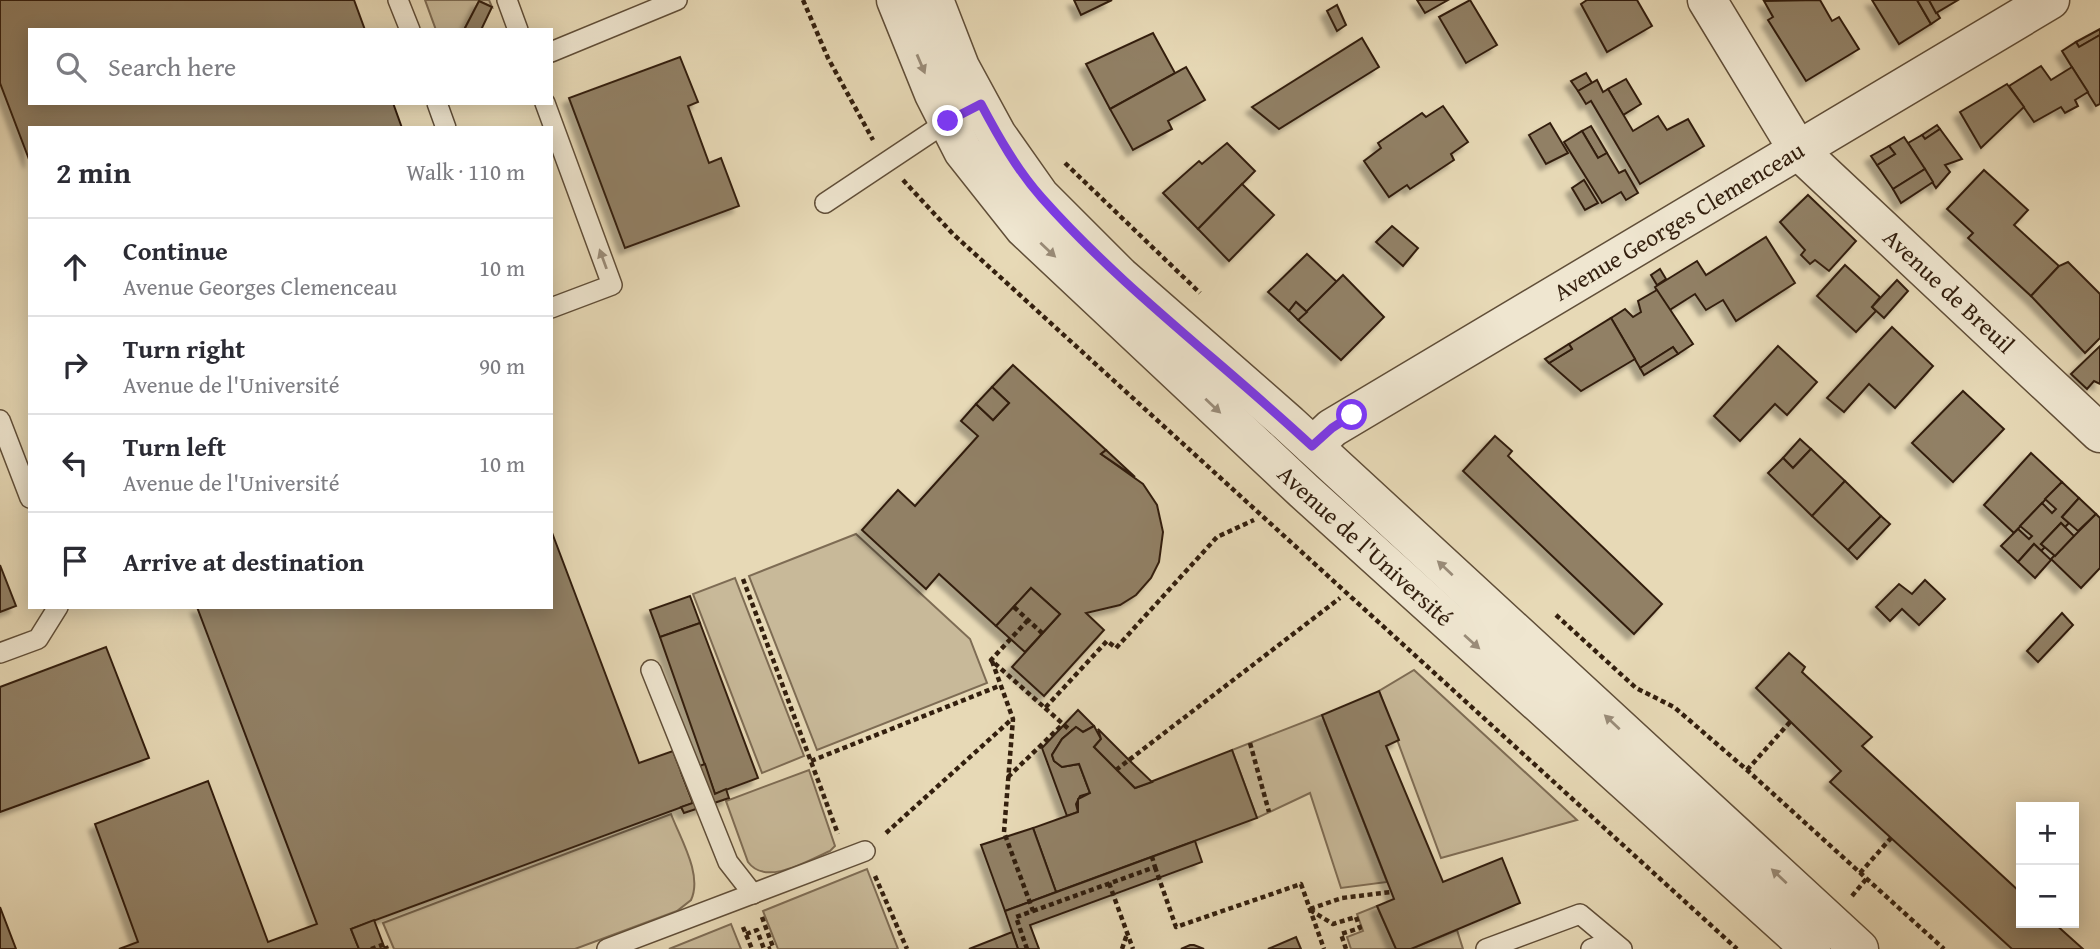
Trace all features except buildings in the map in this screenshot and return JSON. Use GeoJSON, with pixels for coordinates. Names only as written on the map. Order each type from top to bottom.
{"type":"FeatureCollection","features":[{"type":"Feature","properties":{"kind":"street","name":"Avenue de l'Université"},"geometry":{"type":"LineString","coordinates":[[896,0],[964,113],[997,135],[1040,196],[1120,276],[1312,446],[1814,942]]}},
{"type":"Feature","properties":{"kind":"street","name":"Avenue de l'Université"},"geometry":{"type":"LineString","coordinates":[[934,0],[960,67],[964,113],[963,151],[1024,228],[1303,490],[1814,942],[1859,949]]}},
{"type":"Feature","properties":{"kind":"street","name":"Avenue de Breuil"},"geometry":{"type":"LineString","coordinates":[[1707,0],[1798,150],[2100,433]]}},
{"type":"Feature","properties":{"kind":"street","name":"Avenue Georges Clemenceau"},"geometry":{"type":"LineString","coordinates":[[1312,446],[1332,428],[2050,0]]}},
{"type":"Feature","properties":{"kind":"lane"},"geometry":{"type":"LineString","coordinates":[[398,0],[409,28]]}},
{"type":"Feature","properties":{"kind":"lane"},"geometry":{"type":"LineString","coordinates":[[507,0],[517,28]]}},
{"type":"Feature","properties":{"kind":"lane"},"geometry":{"type":"LineString","coordinates":[[553,51],[677,0]]}},
{"type":"Feature","properties":{"kind":"lane"},"geometry":{"type":"LineString","coordinates":[[438,105],[445,126]]}},
{"type":"Feature","properties":{"kind":"lane"},"geometry":{"type":"LineString","coordinates":[[546,105],[612,285],[553,307]]}},
{"type":"Feature","properties":{"kind":"lane"},"geometry":{"type":"LineString","coordinates":[[825,203],[964,113]]}},
{"type":"Feature","properties":{"kind":"lane"},"geometry":{"type":"LineString","coordinates":[[0,420],[28,493]]}},
{"type":"Feature","properties":{"kind":"lane"},"geometry":{"type":"LineString","coordinates":[[0,653],[38,639],[57,609]]}},
{"type":"Feature","properties":{"kind":"lane"},"geometry":{"type":"LineString","coordinates":[[651,670],[728,862],[753,894]]}},
{"type":"Feature","properties":{"kind":"lane"},"geometry":{"type":"LineString","coordinates":[[607,949],[865,851]]}},
{"type":"Feature","properties":{"kind":"lane"},"geometry":{"type":"LineString","coordinates":[[1486,949],[1580,914],[1617,945]]}},
{"type":"Feature","properties":{"kind":"lane"},"geometry":{"type":"LineString","coordinates":[[1591,949],[1617,945]]}},
{"type":"Feature","properties":{"kind":"path"},"geometry":{"type":"LineString","coordinates":[[803,0],[828,58],[887,163],[953,234],[1737,949]]}},
{"type":"Feature","properties":{"kind":"path"},"geometry":{"type":"LineString","coordinates":[[1059,154],[1202,295]]}},
{"type":"Feature","properties":{"kind":"path"},"geometry":{"type":"LineString","coordinates":[[1045,708],[1107,641],[1116,648],[1217,537],[1254,520]]}},
{"type":"Feature","properties":{"kind":"path"},"geometry":{"type":"LineString","coordinates":[[743,579],[846,858]]}},
{"type":"Feature","properties":{"kind":"path"},"geometry":{"type":"LineString","coordinates":[[1116,770],[1340,598]]}},
{"type":"Feature","properties":{"kind":"path"},"geometry":{"type":"LineString","coordinates":[[1546,606],[1636,688],[1674,707],[1944,949]]}},
{"type":"Feature","properties":{"kind":"path"},"geometry":{"type":"LineString","coordinates":[[1014,607],[1042,633]]}},
{"type":"Feature","properties":{"kind":"path"},"geometry":{"type":"LineString","coordinates":[[991,660],[1028,620]]}},
{"type":"Feature","properties":{"kind":"path"},"geometry":{"type":"LineString","coordinates":[[991,660],[1071,731]]}},
{"type":"Feature","properties":{"kind":"path"},"geometry":{"type":"LineString","coordinates":[[991,660],[1013,719],[1004,832],[1033,911]]}},
{"type":"Feature","properties":{"kind":"path"},"geometry":{"type":"LineString","coordinates":[[811,761],[999,686]]}},
{"type":"Feature","properties":{"kind":"path"},"geometry":{"type":"LineString","coordinates":[[907,949],[865,851],[1013,719]]}},
{"type":"Feature","properties":{"kind":"path"},"geometry":{"type":"LineString","coordinates":[[1747,770],[1790,722]]}},
{"type":"Feature","properties":{"kind":"path"},"geometry":{"type":"LineString","coordinates":[[1008,777],[1063,724]]}},
{"type":"Feature","properties":{"kind":"path"},"geometry":{"type":"LineString","coordinates":[[1250,743],[1269,812]]}},
{"type":"Feature","properties":{"kind":"path"},"geometry":{"type":"LineString","coordinates":[[1860,873],[1891,838]]}},
{"type":"Feature","properties":{"kind":"path"},"geometry":{"type":"LineString","coordinates":[[1152,857],[1176,927],[1301,884],[1324,949]]}},
{"type":"Feature","properties":{"kind":"path"},"geometry":{"type":"LineString","coordinates":[[1027,949],[1016,917],[1156,867]]}},
{"type":"Feature","properties":{"kind":"path"},"geometry":{"type":"LineString","coordinates":[[1109,883],[1133,949]]}},
{"type":"Feature","properties":{"kind":"path"},"geometry":{"type":"LineString","coordinates":[[1310,909],[1342,898],[1391,892]]}},
{"type":"Feature","properties":{"kind":"path"},"geometry":{"type":"LineString","coordinates":[[752,949],[746,934],[757,930],[766,949],[773,947],[753,894]]}},
{"type":"Feature","properties":{"kind":"path"},"geometry":{"type":"LineString","coordinates":[[1310,909],[1332,924],[1356,917],[1360,928],[1341,934],[1346,949]]}},
{"type":"Feature","properties":{"kind":"path"},"geometry":{"type":"LineString","coordinates":[[1122,949],[1128,934]]}},
{"type":"Feature","properties":{"kind":"path"},"geometry":{"type":"LineString","coordinates":[[371,949],[385,944],[387,949]]}},
{"type":"Feature","properties":{"kind":"shaded area"},"geometry":{"type":"Polygon","coordinates":[[[425,0],[489,0],[492,7],[479,1],[465,28],[435,28],[425,0]]]}},
{"type":"Feature","properties":{"kind":"shaded area"},"geometry":{"type":"Polygon","coordinates":[[[856,534],[970,639],[987,683],[817,750],[749,576],[856,534]]]}},
{"type":"Feature","properties":{"kind":"shaded area"},"geometry":{"type":"Polygon","coordinates":[[[735,578],[804,756],[762,773],[693,594],[735,578]]]}},
{"type":"Feature","properties":{"kind":"shaded area"},"geometry":{"type":"Polygon","coordinates":[[[1414,670],[1577,820],[1441,858],[1379,691],[1414,670]]]}},
{"type":"Feature","properties":{"kind":"shaded area"},"geometry":{"type":"Polygon","coordinates":[[[1322,715],[1387,882],[1341,888],[1310,793],[1257,818],[1232,750],[1322,715]]]}},
{"type":"Feature","properties":{"kind":"shaded area"},"geometry":{"type":"Polygon","coordinates":[[[809,770],[835,846],[830,851],[788,869],[765,872],[756,869],[748,862],[726,801],[809,770]]]}},
{"type":"Feature","properties":{"kind":"shaded area"},"geometry":{"type":"Polygon","coordinates":[[[671,814],[689,857],[694,879],[691,900],[677,911],[575,949],[394,949],[383,923],[671,814]]]}},
{"type":"Feature","properties":{"kind":"shaded area"},"geometry":{"type":"Polygon","coordinates":[[[867,869],[898,949],[778,949],[763,911],[867,869]]]}},
{"type":"Feature","properties":{"kind":"shaded area"},"geometry":{"type":"Polygon","coordinates":[[[1377,906],[1396,949],[1351,949],[1347,937],[1363,931],[1357,914],[1377,906]]]}},
{"type":"Feature","properties":{"kind":"shaded area"},"geometry":{"type":"Polygon","coordinates":[[[731,924],[741,949],[669,949],[731,924]]]}},
{"type":"Feature","properties":{"kind":"shaded area"},"geometry":{"type":"Polygon","coordinates":[[[1457,930],[1463,949],[1411,949],[1457,930]]]}},
{"type":"Feature","properties":{"kind":"route"},"geometry":{"type":"LineString","coordinates":[[948,121],[981,104],[997,135],[1040,196],[1120,276],[1312,446],[1352,415]]}}]}
